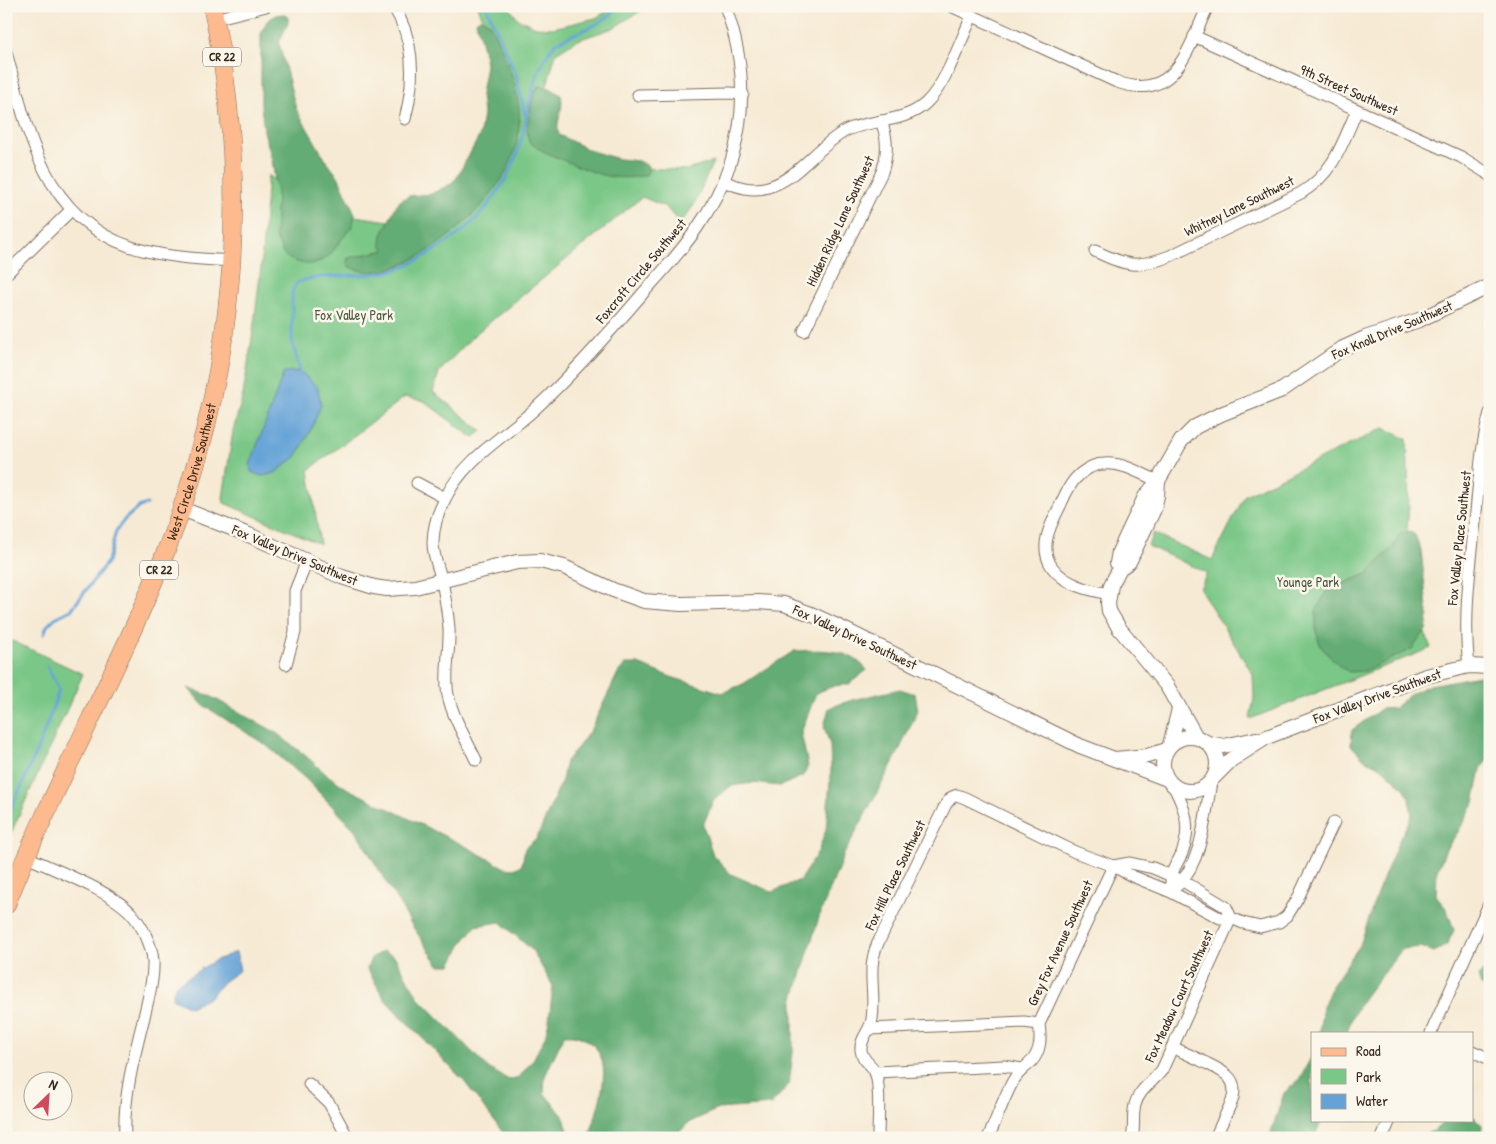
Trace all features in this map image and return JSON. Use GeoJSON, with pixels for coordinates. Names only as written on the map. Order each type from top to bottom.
{"type":"FeatureCollection","features":[{"type":"Feature","properties":{"kind":"main road","name":"West Circle Drive Southwest"},"geometry":{"type":"LineString","coordinates":[[6,905],[150,589],[182,509],[204,440],[213,401],[226,321],[233,261],[234,200],[232,143],[224,72],[213,13]]}},
{"type":"Feature","properties":{"kind":"street"},"geometry":{"type":"LineString","coordinates":[[213,13],[266,6]]}},
{"type":"Feature","properties":{"kind":"street"},"geometry":{"type":"LineString","coordinates":[[393,6],[404,28],[412,65],[412,91],[405,119]]}},
{"type":"Feature","properties":{"kind":"street","name":"Foxcroft Circle Southwest"},"geometry":{"type":"LineString","coordinates":[[476,760],[451,706],[448,692],[449,627],[442,580],[433,540],[435,528],[445,498],[466,467],[549,396],[618,323],[688,241],[706,214],[724,181],[740,131],[743,94],[738,48],[725,6]]}},
{"type":"Feature","properties":{"kind":"street"},"geometry":{"type":"LineString","coordinates":[[951,6],[1117,82],[1137,87],[1165,81],[1172,75],[1183,59],[1208,6]]}},
{"type":"Feature","properties":{"kind":"street"},"geometry":{"type":"LineString","coordinates":[[724,181],[753,190],[768,187],[785,179],[838,135],[859,126],[914,112],[932,97],[943,79],[972,16]]}},
{"type":"Feature","properties":{"kind":"street","name":"9th Street Southwest"},"geometry":{"type":"LineString","coordinates":[[1194,36],[1461,157],[1490,175]]}},
{"type":"Feature","properties":{"kind":"street"},"geometry":{"type":"LineString","coordinates":[[6,52],[40,163],[59,195],[71,210],[97,231],[120,243],[139,249],[184,258],[233,261]]}},
{"type":"Feature","properties":{"kind":"street"},"geometry":{"type":"LineString","coordinates":[[638,95],[743,94]]}},
{"type":"Feature","properties":{"kind":"street"},"geometry":{"type":"LineString","coordinates":[[6,102],[19,99]]}},
{"type":"Feature","properties":{"kind":"street","name":"Whitney Lane Southwest"},"geometry":{"type":"LineString","coordinates":[[1095,251],[1131,265],[1151,263],[1170,256],[1301,193],[1316,183],[1330,168],[1357,110]]}},
{"type":"Feature","properties":{"kind":"street","name":"Hidden Ridge Lane Southwest"},"geometry":{"type":"LineString","coordinates":[[804,331],[882,172],[887,153],[886,133],[882,120]]}},
{"type":"Feature","properties":{"kind":"street"},"geometry":{"type":"LineString","coordinates":[[6,274],[71,210]]}},
{"type":"Feature","properties":{"kind":"street","name":"Fox Knoll Drive Southwest"},"geometry":{"type":"LineString","coordinates":[[1109,594],[1111,585],[1120,568],[1117,563],[1119,552],[1141,504],[1158,482],[1181,441],[1202,422],[1282,390],[1343,348],[1365,338],[1419,320],[1490,286]]}},
{"type":"Feature","properties":{"kind":"street","name":"Fox Valley Place Southwest"},"geometry":{"type":"LineString","coordinates":[[1469,666],[1467,604],[1482,453],[1490,413]]}},
{"type":"Feature","properties":{"kind":"street"},"geometry":{"type":"LineString","coordinates":[[1158,482],[1115,464],[1094,466],[1075,479],[1069,488],[1050,528],[1046,547],[1052,566],[1060,575],[1080,587],[1109,594],[1108,603],[1113,619],[1119,628],[1163,679],[1179,709],[1202,740],[1214,750],[1217,768],[1196,858],[1183,881],[1171,892]]}},
{"type":"Feature","properties":{"kind":"street"},"geometry":{"type":"LineString","coordinates":[[417,483],[445,498]]}},
{"type":"Feature","properties":{"kind":"street","name":"Fox Valley Drive Southwest"},"geometry":{"type":"LineString","coordinates":[[182,509],[249,535],[342,577],[381,588],[402,589],[517,562],[540,561],[564,567],[613,590],[644,601],[681,604],[758,602],[784,604],[811,614],[1080,746],[1170,782]]}},
{"type":"Feature","properties":{"kind":"street"},"geometry":{"type":"LineString","coordinates":[[286,664],[295,632],[295,591],[307,561]]}},
{"type":"Feature","properties":{"kind":"street","name":"Fox Valley Drive Southwest"},"geometry":{"type":"LineString","coordinates":[[1202,740],[1224,746],[1266,737],[1426,676],[1469,666],[1490,667]]}},
{"type":"Feature","properties":{"kind":"street"},"geometry":{"type":"LineString","coordinates":[[1171,892],[1170,876],[1182,853],[1187,819],[1182,802],[1170,782],[1163,764],[1179,709]]}},
{"type":"Feature","properties":{"kind":"street"},"geometry":{"type":"LineString","coordinates":[[1114,760],[1147,756],[1168,748],[1178,740],[1187,737],[1202,740]]}},
{"type":"Feature","properties":{"kind":"street","name":"Fox Valley Drive Southwest"},"geometry":{"type":"LineString","coordinates":[[1213,779],[1232,760],[1266,737]]}},
{"type":"Feature","properties":{"kind":"street"},"geometry":{"type":"LineString","coordinates":[[1170,782],[1180,790],[1188,792],[1204,788],[1213,779]]}},
{"type":"Feature","properties":{"kind":"street","name":"Fox Hill Place Southwest"},"geometry":{"type":"LineString","coordinates":[[878,1138],[875,1072],[864,1059],[861,1051],[862,1042],[870,1029],[873,1009],[871,969],[874,952],[946,804],[952,797],[957,795],[965,798],[1075,852],[1113,866],[1171,892],[1220,918],[1231,918],[1242,923],[1260,927],[1279,922],[1287,916],[1298,898],[1334,822]]}},
{"type":"Feature","properties":{"kind":"street"},"geometry":{"type":"LineString","coordinates":[[27,857],[81,882],[117,902],[131,912],[148,941],[153,958],[152,980],[129,1082],[125,1138]]}},
{"type":"Feature","properties":{"kind":"street","name":"Fox Hill Place Southwest"},"geometry":{"type":"LineString","coordinates":[[1113,866],[1130,863],[1153,868],[1183,881],[1226,907],[1231,918]]}},
{"type":"Feature","properties":{"kind":"street","name":"Grey Fox Avenue Southwest"},"geometry":{"type":"LineString","coordinates":[[988,1138],[1013,1081],[1031,1061],[1037,1051],[1041,1040],[1039,1024],[1113,866]]}},
{"type":"Feature","properties":{"kind":"street"},"geometry":{"type":"LineString","coordinates":[[1432,1032],[1490,902]]}},
{"type":"Feature","properties":{"kind":"street","name":"Fox Meadow Court Southwest"},"geometry":{"type":"LineString","coordinates":[[1132,1138],[1134,1108],[1137,1099],[1143,1089],[1162,1070],[1231,918]]}},
{"type":"Feature","properties":{"kind":"street"},"geometry":{"type":"LineString","coordinates":[[870,1029],[1024,1022],[1039,1024]]}},
{"type":"Feature","properties":{"kind":"street"},"geometry":{"type":"LineString","coordinates":[[1172,1047],[1226,1073],[1234,1084],[1234,1095],[1216,1138]]}},
{"type":"Feature","properties":{"kind":"street"},"geometry":{"type":"LineString","coordinates":[[1474,1052],[1490,1059]]}},
{"type":"Feature","properties":{"kind":"street"},"geometry":{"type":"LineString","coordinates":[[875,1072],[1004,1066],[1022,1069]]}},
{"type":"Feature","properties":{"kind":"street"},"geometry":{"type":"LineString","coordinates":[[310,1084],[329,1103],[348,1138]]}},
{"type":"Feature","properties":{"kind":"street"},"geometry":{"type":"LineString","coordinates":[[1382,1138],[1389,1122]]}},
{"type":"Feature","properties":{"kind":"green space","name":"Fox Valley Park"},"geometry":{"type":"Polygon","coordinates":[[[478,6],[508,6],[518,19],[536,27],[553,28],[596,18],[615,6],[652,6],[647,7],[613,28],[575,41],[556,53],[539,113],[540,134],[610,167],[687,170],[713,162],[694,205],[680,224],[666,207],[642,197],[473,336],[439,372],[433,392],[482,431],[473,438],[424,401],[405,397],[309,470],[320,544],[224,503],[223,498],[233,431],[243,395],[253,332],[261,267],[268,175],[319,211],[403,223],[458,188],[496,121],[498,62],[478,6]]]}},
{"type":"Feature","properties":{"kind":"green space"},"geometry":{"type":"Polygon","coordinates":[[[283,14],[288,17],[288,23],[279,43],[296,109],[328,164],[338,176],[355,214],[353,225],[329,256],[315,264],[304,264],[291,260],[283,254],[275,236],[277,194],[272,160],[264,131],[261,105],[261,34],[267,21],[276,15],[283,14]]]}},
{"type":"Feature","properties":{"kind":"green space"},"geometry":{"type":"Polygon","coordinates":[[[480,18],[487,21],[498,40],[510,68],[517,97],[519,127],[517,143],[506,172],[485,202],[470,218],[451,234],[409,262],[387,270],[366,272],[348,266],[348,258],[385,250],[381,245],[382,235],[397,204],[409,196],[431,194],[449,185],[456,179],[480,135],[483,114],[481,94],[486,65],[476,21],[480,18]]]}},
{"type":"Feature","properties":{"kind":"green space"},"geometry":{"type":"Polygon","coordinates":[[[539,86],[550,88],[561,95],[562,106],[558,126],[559,135],[591,151],[619,159],[638,161],[648,166],[646,175],[625,178],[603,175],[564,161],[534,146],[528,139],[527,127],[533,98],[539,86]]]}},
{"type":"Feature","properties":{"kind":"green space","name":"Younge Park"},"geometry":{"type":"Polygon","coordinates":[[[1384,428],[1407,439],[1409,505],[1403,576],[1431,648],[1250,719],[1254,698],[1253,674],[1200,589],[1207,573],[1148,546],[1153,533],[1212,560],[1245,495],[1384,428]]]}},
{"type":"Feature","properties":{"kind":"green space"},"geometry":{"type":"Polygon","coordinates":[[[1409,531],[1415,535],[1421,550],[1428,618],[1426,630],[1412,649],[1365,671],[1349,672],[1338,665],[1321,647],[1316,632],[1316,611],[1327,590],[1367,574],[1393,547],[1399,535],[1409,531]]]}},
{"type":"Feature","properties":{"kind":"green space"},"geometry":{"type":"Polygon","coordinates":[[[6,638],[83,674],[6,844],[6,638]]]}},
{"type":"Feature","properties":{"kind":"green space"},"geometry":{"type":"Polygon","coordinates":[[[794,651],[824,651],[843,654],[860,663],[867,670],[849,684],[834,686],[816,693],[801,733],[808,766],[803,776],[780,786],[753,783],[731,786],[713,801],[703,825],[713,855],[731,874],[772,892],[800,880],[818,852],[826,830],[831,769],[830,745],[824,726],[829,708],[852,700],[900,689],[915,694],[918,710],[897,755],[844,854],[819,917],[793,1001],[793,1053],[789,1084],[771,1105],[718,1109],[688,1123],[674,1138],[589,1138],[600,1101],[604,1073],[602,1061],[598,1050],[589,1042],[577,1036],[564,1035],[545,1076],[544,1093],[564,1117],[570,1138],[507,1138],[464,1081],[386,1001],[367,969],[371,958],[383,951],[395,957],[418,997],[488,1068],[509,1080],[519,1077],[533,1060],[545,1037],[549,1021],[553,986],[532,950],[500,922],[476,926],[463,942],[451,965],[439,965],[413,927],[356,831],[307,780],[266,745],[203,705],[188,688],[210,696],[275,732],[327,775],[348,789],[465,846],[505,868],[514,869],[522,865],[525,848],[537,838],[562,780],[566,761],[591,729],[618,673],[625,664],[638,664],[671,677],[722,693],[743,684],[794,651]]]}},
{"type":"Feature","properties":{"kind":"green space"},"geometry":{"type":"Polygon","coordinates":[[[1490,674],[1490,755],[1481,769],[1474,803],[1446,849],[1437,871],[1436,895],[1447,910],[1454,930],[1447,945],[1434,952],[1421,947],[1402,949],[1363,999],[1356,1010],[1347,1032],[1319,1032],[1323,1007],[1332,986],[1360,945],[1377,894],[1400,838],[1412,816],[1409,798],[1405,789],[1381,767],[1364,759],[1351,745],[1352,730],[1381,709],[1394,708],[1412,693],[1430,685],[1490,674]]]}},
{"type":"Feature","properties":{"kind":"green space"},"geometry":{"type":"Polygon","coordinates":[[[1490,964],[1490,993],[1481,985],[1478,976],[1490,964]]]}},
{"type":"Feature","properties":{"kind":"green space"},"geometry":{"type":"Polygon","coordinates":[[[1311,1058],[1311,1122],[1321,1122],[1314,1138],[1269,1138],[1284,1093],[1298,1081],[1311,1058]]]}},
{"type":"Feature","properties":{"kind":"green space"},"geometry":{"type":"Polygon","coordinates":[[[1474,1117],[1482,1125],[1481,1138],[1413,1138],[1434,1131],[1444,1122],[1474,1122],[1474,1117]]]}},
{"type":"Feature","properties":{"kind":"water"},"geometry":{"type":"Polygon","coordinates":[[[300,371],[318,388],[321,405],[312,428],[296,457],[275,473],[262,476],[251,472],[250,465],[284,372],[300,371]]]}},
{"type":"Feature","properties":{"kind":"water"},"geometry":{"type":"Polygon","coordinates":[[[236,952],[240,970],[223,982],[210,997],[190,1007],[172,998],[175,985],[214,961],[236,952]]]}},
{"type":"Feature","properties":{"kind":"waterway"},"geometry":{"type":"LineString","coordinates":[[486,6],[516,74],[525,115]]}},
{"type":"Feature","properties":{"kind":"waterway"},"geometry":{"type":"LineString","coordinates":[[300,371],[292,340],[292,293],[296,284],[303,280],[315,278],[373,274],[395,270],[425,256],[466,228],[497,193],[512,166],[522,138],[533,87],[542,63],[549,52],[557,42],[599,23],[622,6]]}},
{"type":"Feature","properties":{"kind":"waterway"},"geometry":{"type":"LineString","coordinates":[[44,634],[47,626],[55,618],[71,610],[108,561],[116,531],[125,519],[139,507],[147,504]]}},
{"type":"Feature","properties":{"kind":"waterway"},"geometry":{"type":"LineString","coordinates":[[6,819],[35,755],[59,689],[47,666]]}}]}
